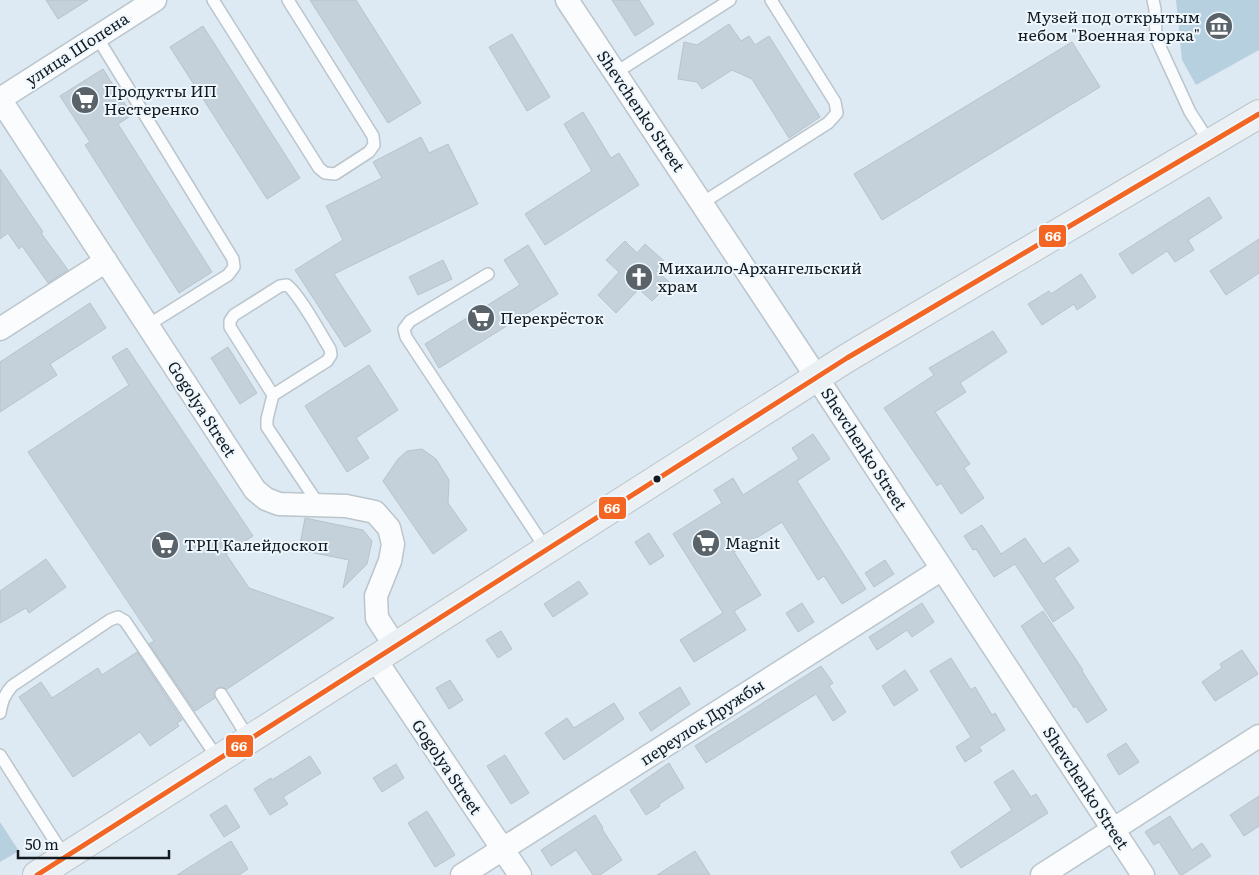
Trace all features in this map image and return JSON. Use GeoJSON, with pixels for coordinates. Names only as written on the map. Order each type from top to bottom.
{"type":"FeatureCollection","features":[{"type":"Feature","properties":{"kind":"main road"},"geometry":{"type":"LineString","coordinates":[[37,875],[817,378],[1259,114]]}},
{"type":"Feature","properties":{"kind":"street","name":"улица Шопена"},"geometry":{"type":"LineString","coordinates":[[0,99],[155,0]]}},
{"type":"Feature","properties":{"kind":"street","name":"Shevchenko Street"},"geometry":{"type":"LineString","coordinates":[[567,0],[1143,875]]}},
{"type":"Feature","properties":{"kind":"street","name":"Gogolya Street"},"geometry":{"type":"LineString","coordinates":[[0,99],[255,490],[266,499],[279,504],[346,506],[375,512],[389,528],[393,544],[390,561],[376,596],[377,618],[385,652],[503,850],[520,875]]}},
{"type":"Feature","properties":{"kind":"street"},"geometry":{"type":"LineString","coordinates":[[0,329],[106,261]]}},
{"type":"Feature","properties":{"kind":"street","name":"переулок Дружбы"},"geometry":{"type":"LineString","coordinates":[[462,875],[942,569]]}},
{"type":"Feature","properties":{"kind":"street"},"geometry":{"type":"LineString","coordinates":[[1042,875],[1259,736]]}},
{"type":"Feature","properties":{"kind":"lane"},"geometry":{"type":"LineString","coordinates":[[213,0],[319,168],[325,173],[335,174],[369,152],[374,145],[373,136],[288,0]]}},
{"type":"Feature","properties":{"kind":"lane"},"geometry":{"type":"LineString","coordinates":[[615,73],[730,0]]}},
{"type":"Feature","properties":{"kind":"lane"},"geometry":{"type":"LineString","coordinates":[[702,203],[828,123],[837,112],[835,102],[770,0]]}},
{"type":"Feature","properties":{"kind":"lane"},"geometry":{"type":"LineString","coordinates":[[1153,0],[1156,38],[1190,112],[1210,143]]}},
{"type":"Feature","properties":{"kind":"lane"},"geometry":{"type":"LineString","coordinates":[[97,37],[233,259],[234,267],[228,275],[148,325]]}},
{"type":"Feature","properties":{"kind":"lane"},"geometry":{"type":"LineString","coordinates":[[488,274],[410,321],[404,329],[406,337],[546,550]]}},
{"type":"Feature","properties":{"kind":"lane"},"geometry":{"type":"LineString","coordinates":[[272,395],[327,361],[330,355],[330,349],[292,289],[287,285],[280,286],[234,315],[230,321],[230,327],[272,395],[267,427],[318,505]]}},
{"type":"Feature","properties":{"kind":"lane"},"geometry":{"type":"LineString","coordinates":[[0,713],[5,693],[12,686],[110,620],[118,617],[125,621],[218,759]]}},
{"type":"Feature","properties":{"kind":"lane"},"geometry":{"type":"LineString","coordinates":[[220,694],[249,739]]}},
{"type":"Feature","properties":{"kind":"lane"},"geometry":{"type":"LineString","coordinates":[[0,756],[65,857]]}},
{"type":"Feature","properties":{"kind":"shaded area","name":"Музей под открытым небом \"Военная горка\""},"geometry":{"type":"Polygon","coordinates":[[[1176,0],[1259,0],[1259,50],[1196,85],[1182,60],[1176,0]]]}},
{"type":"Feature","properties":{"kind":"shaded area"},"geometry":{"type":"Polygon","coordinates":[[[0,822],[19,851],[0,862],[0,822]]]}},
{"type":"Feature","properties":{"kind":"building"},"geometry":{"type":"Polygon","coordinates":[[[46,0],[88,0],[58,19],[46,0]]]}},
{"type":"Feature","properties":{"kind":"building"},"geometry":{"type":"Polygon","coordinates":[[[310,0],[356,0],[421,103],[388,123],[310,0]]]}},
{"type":"Feature","properties":{"kind":"building"},"geometry":{"type":"Polygon","coordinates":[[[612,0],[639,0],[654,24],[635,36],[612,0]]]}},
{"type":"Feature","properties":{"kind":"building"},"geometry":{"type":"Polygon","coordinates":[[[729,24],[741,41],[749,36],[755,45],[769,36],[820,117],[789,138],[752,79],[732,70],[702,89],[697,82],[678,79],[684,42],[697,45],[729,24]]]}},
{"type":"Feature","properties":{"kind":"building"},"geometry":{"type":"Polygon","coordinates":[[[203,26],[300,178],[267,199],[170,47],[203,26]]]}},
{"type":"Feature","properties":{"kind":"building"},"geometry":{"type":"Polygon","coordinates":[[[512,34],[550,97],[527,111],[489,47],[512,34]]]}},
{"type":"Feature","properties":{"kind":"building"},"geometry":{"type":"Polygon","coordinates":[[[1072,42],[1100,87],[882,220],[854,174],[1072,42]]]}},
{"type":"Feature","properties":{"kind":"building"},"geometry":{"type":"Polygon","coordinates":[[[103,69],[132,115],[118,124],[212,272],[179,293],[85,145],[90,142],[60,96],[103,69]]]}},
{"type":"Feature","properties":{"kind":"building"},"geometry":{"type":"Polygon","coordinates":[[[583,112],[611,158],[619,153],[639,185],[545,245],[525,214],[592,171],[564,124],[583,112]]]}},
{"type":"Feature","properties":{"kind":"building"},"geometry":{"type":"Polygon","coordinates":[[[421,137],[429,153],[448,144],[478,204],[334,274],[371,331],[345,347],[295,270],[343,240],[326,206],[382,178],[373,162],[421,137]]]}},
{"type":"Feature","properties":{"kind":"building"},"geometry":{"type":"Polygon","coordinates":[[[0,169],[43,232],[41,233],[68,270],[48,283],[22,246],[19,249],[8,233],[0,239],[0,169]]]}},
{"type":"Feature","properties":{"kind":"building"},"geometry":{"type":"Polygon","coordinates":[[[1209,197],[1222,218],[1188,240],[1194,250],[1175,262],[1167,251],[1132,274],[1119,254],[1209,197]]]}},
{"type":"Feature","properties":{"kind":"building"},"geometry":{"type":"Polygon","coordinates":[[[1259,239],[1259,273],[1226,295],[1210,271],[1259,239]]]}},
{"type":"Feature","properties":{"kind":"building","name":"Михаило-Архангельский храм"},"geometry":{"type":"Polygon","coordinates":[[[625,241],[637,253],[645,244],[664,261],[656,270],[670,283],[652,301],[639,289],[616,313],[598,295],[619,272],[606,260],[625,241]]]}},
{"type":"Feature","properties":{"kind":"building"},"geometry":{"type":"Polygon","coordinates":[[[528,245],[558,294],[439,368],[425,344],[520,285],[504,260],[528,245]]]}},
{"type":"Feature","properties":{"kind":"building"},"geometry":{"type":"Polygon","coordinates":[[[443,260],[452,279],[418,295],[409,277],[443,260]]]}},
{"type":"Feature","properties":{"kind":"building"},"geometry":{"type":"Polygon","coordinates":[[[1081,274],[1096,297],[1077,310],[1074,304],[1042,325],[1028,304],[1049,291],[1051,294],[1081,274]]]}},
{"type":"Feature","properties":{"kind":"building"},"geometry":{"type":"Polygon","coordinates":[[[90,303],[106,328],[50,364],[57,375],[0,412],[0,362],[90,303]]]}},
{"type":"Feature","properties":{"kind":"building"},"geometry":{"type":"Polygon","coordinates":[[[993,331],[1007,352],[960,383],[966,392],[935,412],[970,464],[964,468],[984,498],[961,514],[941,483],[937,486],[884,408],[934,375],[929,368],[993,331]]]}},
{"type":"Feature","properties":{"kind":"building"},"geometry":{"type":"Polygon","coordinates":[[[228,347],[257,393],[240,404],[211,358],[228,347]]]}},
{"type":"Feature","properties":{"kind":"building","name":"ТРЦ Калейдоскоп"},"geometry":{"type":"Polygon","coordinates":[[[127,348],[253,536],[226,554],[249,588],[334,618],[227,689],[217,688],[214,694],[215,698],[195,711],[149,644],[154,641],[28,452],[129,385],[112,357],[127,348]]]}},
{"type":"Feature","properties":{"kind":"building"},"geometry":{"type":"Polygon","coordinates":[[[369,365],[398,410],[356,438],[369,458],[347,472],[305,406],[369,365]]]}},
{"type":"Feature","properties":{"kind":"building"},"geometry":{"type":"Polygon","coordinates":[[[813,434],[830,459],[797,481],[866,589],[842,604],[824,576],[818,580],[782,522],[734,552],[761,595],[734,611],[746,630],[694,662],[680,640],[723,613],[673,534],[722,503],[714,490],[733,478],[743,495],[799,459],[792,448],[813,434]]]}},
{"type":"Feature","properties":{"kind":"building"},"geometry":{"type":"Polygon","coordinates":[[[422,449],[436,459],[449,480],[448,503],[467,530],[433,554],[383,481],[398,459],[407,451],[422,449]]]}},
{"type":"Feature","properties":{"kind":"building"},"geometry":{"type":"Polygon","coordinates":[[[305,518],[363,530],[372,541],[367,564],[343,588],[349,560],[299,550],[305,518]]]}},
{"type":"Feature","properties":{"kind":"building"},"geometry":{"type":"Polygon","coordinates":[[[982,525],[1001,554],[1025,538],[1043,564],[1069,547],[1079,561],[1054,578],[1074,608],[1053,622],[1015,564],[994,577],[976,549],[973,550],[964,536],[982,525]]]}},
{"type":"Feature","properties":{"kind":"building"},"geometry":{"type":"Polygon","coordinates":[[[649,533],[664,556],[650,565],[635,542],[649,533]]]}},
{"type":"Feature","properties":{"kind":"building"},"geometry":{"type":"Polygon","coordinates":[[[46,559],[66,587],[29,613],[26,608],[0,623],[0,591],[46,559]]]}},
{"type":"Feature","properties":{"kind":"building"},"geometry":{"type":"Polygon","coordinates":[[[885,560],[894,574],[874,587],[865,573],[885,560]]]}},
{"type":"Feature","properties":{"kind":"building"},"geometry":{"type":"Polygon","coordinates":[[[579,581],[588,594],[553,617],[544,604],[579,581]]]}},
{"type":"Feature","properties":{"kind":"building"},"geometry":{"type":"Polygon","coordinates":[[[802,603],[814,622],[798,632],[786,613],[802,603]]]}},
{"type":"Feature","properties":{"kind":"building"},"geometry":{"type":"Polygon","coordinates":[[[922,603],[934,622],[912,637],[907,630],[877,650],[869,637],[922,603]]]}},
{"type":"Feature","properties":{"kind":"building"},"geometry":{"type":"Polygon","coordinates":[[[1043,611],[1083,670],[1107,710],[1087,723],[1076,706],[1074,708],[1021,626],[1043,611]]]}},
{"type":"Feature","properties":{"kind":"building"},"geometry":{"type":"Polygon","coordinates":[[[501,631],[512,649],[498,658],[486,640],[501,631]]]}},
{"type":"Feature","properties":{"kind":"building"},"geometry":{"type":"Polygon","coordinates":[[[1242,650],[1258,674],[1215,701],[1202,682],[1222,668],[1220,664],[1242,650]]]}},
{"type":"Feature","properties":{"kind":"building"},"geometry":{"type":"Polygon","coordinates":[[[137,652],[182,720],[177,723],[179,726],[150,746],[140,732],[73,777],[19,697],[41,682],[52,698],[98,668],[102,675],[137,652]]]}},
{"type":"Feature","properties":{"kind":"building"},"geometry":{"type":"Polygon","coordinates":[[[951,658],[971,690],[975,687],[992,715],[995,713],[1005,730],[979,747],[982,751],[965,762],[956,747],[971,737],[930,671],[951,658]]]}},
{"type":"Feature","properties":{"kind":"building"},"geometry":{"type":"Polygon","coordinates":[[[821,666],[833,683],[829,686],[846,712],[833,721],[816,694],[706,763],[695,746],[821,666]]]}},
{"type":"Feature","properties":{"kind":"building"},"geometry":{"type":"Polygon","coordinates":[[[905,670],[918,690],[894,706],[882,686],[905,670]]]}},
{"type":"Feature","properties":{"kind":"building"},"geometry":{"type":"Polygon","coordinates":[[[450,680],[463,700],[449,709],[436,688],[450,680]]]}},
{"type":"Feature","properties":{"kind":"building"},"geometry":{"type":"Polygon","coordinates":[[[680,687],[690,704],[651,731],[639,713],[680,687]]]}},
{"type":"Feature","properties":{"kind":"building"},"geometry":{"type":"Polygon","coordinates":[[[614,703],[624,719],[564,760],[545,733],[567,718],[574,728],[614,703]]]}},
{"type":"Feature","properties":{"kind":"building"},"geometry":{"type":"Polygon","coordinates":[[[1126,743],[1139,762],[1119,775],[1107,755],[1126,743]]]}},
{"type":"Feature","properties":{"kind":"building"},"geometry":{"type":"Polygon","coordinates":[[[505,755],[529,793],[511,804],[487,766],[505,755]]]}},
{"type":"Feature","properties":{"kind":"building"},"geometry":{"type":"Polygon","coordinates":[[[310,756],[321,773],[283,797],[288,804],[270,815],[254,789],[310,756]]]}},
{"type":"Feature","properties":{"kind":"building"},"geometry":{"type":"Polygon","coordinates":[[[669,763],[684,788],[646,815],[630,790],[669,763]]]}},
{"type":"Feature","properties":{"kind":"building"},"geometry":{"type":"Polygon","coordinates":[[[396,764],[404,778],[382,792],[373,778],[396,764]]]}},
{"type":"Feature","properties":{"kind":"building"},"geometry":{"type":"Polygon","coordinates":[[[1013,770],[1031,797],[1036,794],[1048,813],[961,868],[951,852],[1012,810],[994,782],[1013,770]]]}},
{"type":"Feature","properties":{"kind":"building"},"geometry":{"type":"Polygon","coordinates":[[[1259,796],[1259,826],[1244,836],[1230,815],[1259,796]]]}},
{"type":"Feature","properties":{"kind":"building"},"geometry":{"type":"Polygon","coordinates":[[[226,805],[240,827],[224,837],[210,815],[226,805]]]}},
{"type":"Feature","properties":{"kind":"building"},"geometry":{"type":"Polygon","coordinates":[[[427,811],[455,855],[435,867],[408,823],[427,811]]]}},
{"type":"Feature","properties":{"kind":"building"},"geometry":{"type":"Polygon","coordinates":[[[595,815],[622,860],[600,875],[593,875],[576,850],[551,866],[541,850],[595,815]]]}},
{"type":"Feature","properties":{"kind":"building"},"geometry":{"type":"Polygon","coordinates":[[[1170,816],[1192,850],[1202,843],[1211,856],[1182,875],[1180,875],[1159,842],[1154,845],[1145,832],[1170,816]]]}},
{"type":"Feature","properties":{"kind":"building"},"geometry":{"type":"Polygon","coordinates":[[[231,841],[248,869],[239,875],[177,875],[231,841]]]}},
{"type":"Feature","properties":{"kind":"building"},"geometry":{"type":"Polygon","coordinates":[[[695,851],[710,875],[657,875],[695,851]]]}},
{"type":"Feature","properties":{"kind":"transit line","name":"66"},"geometry":{"type":"LineString","coordinates":[[37,875],[847,358],[1259,114]]}},
{"type":"Feature","properties":{"kind":"place","name":"Музей под открытым небом \"Военная горка\""},"geometry":{"type":"Point","coordinates":[1219,26]}},
{"type":"Feature","properties":{"kind":"place","name":"Продукты ИП Нестеренко"},"geometry":{"type":"Point","coordinates":[85,100]}},
{"type":"Feature","properties":{"kind":"place","name":"Михаило-Архангельский храм"},"geometry":{"type":"Point","coordinates":[639,277]}},
{"type":"Feature","properties":{"kind":"place","name":"Перекрёсток"},"geometry":{"type":"Point","coordinates":[481,318]}},
{"type":"Feature","properties":{"kind":"place","name":"Magnit"},"geometry":{"type":"Point","coordinates":[706,543]}},
{"type":"Feature","properties":{"kind":"place","name":"ТРЦ Калейдоскоп"},"geometry":{"type":"Point","coordinates":[165,545]}}]}
